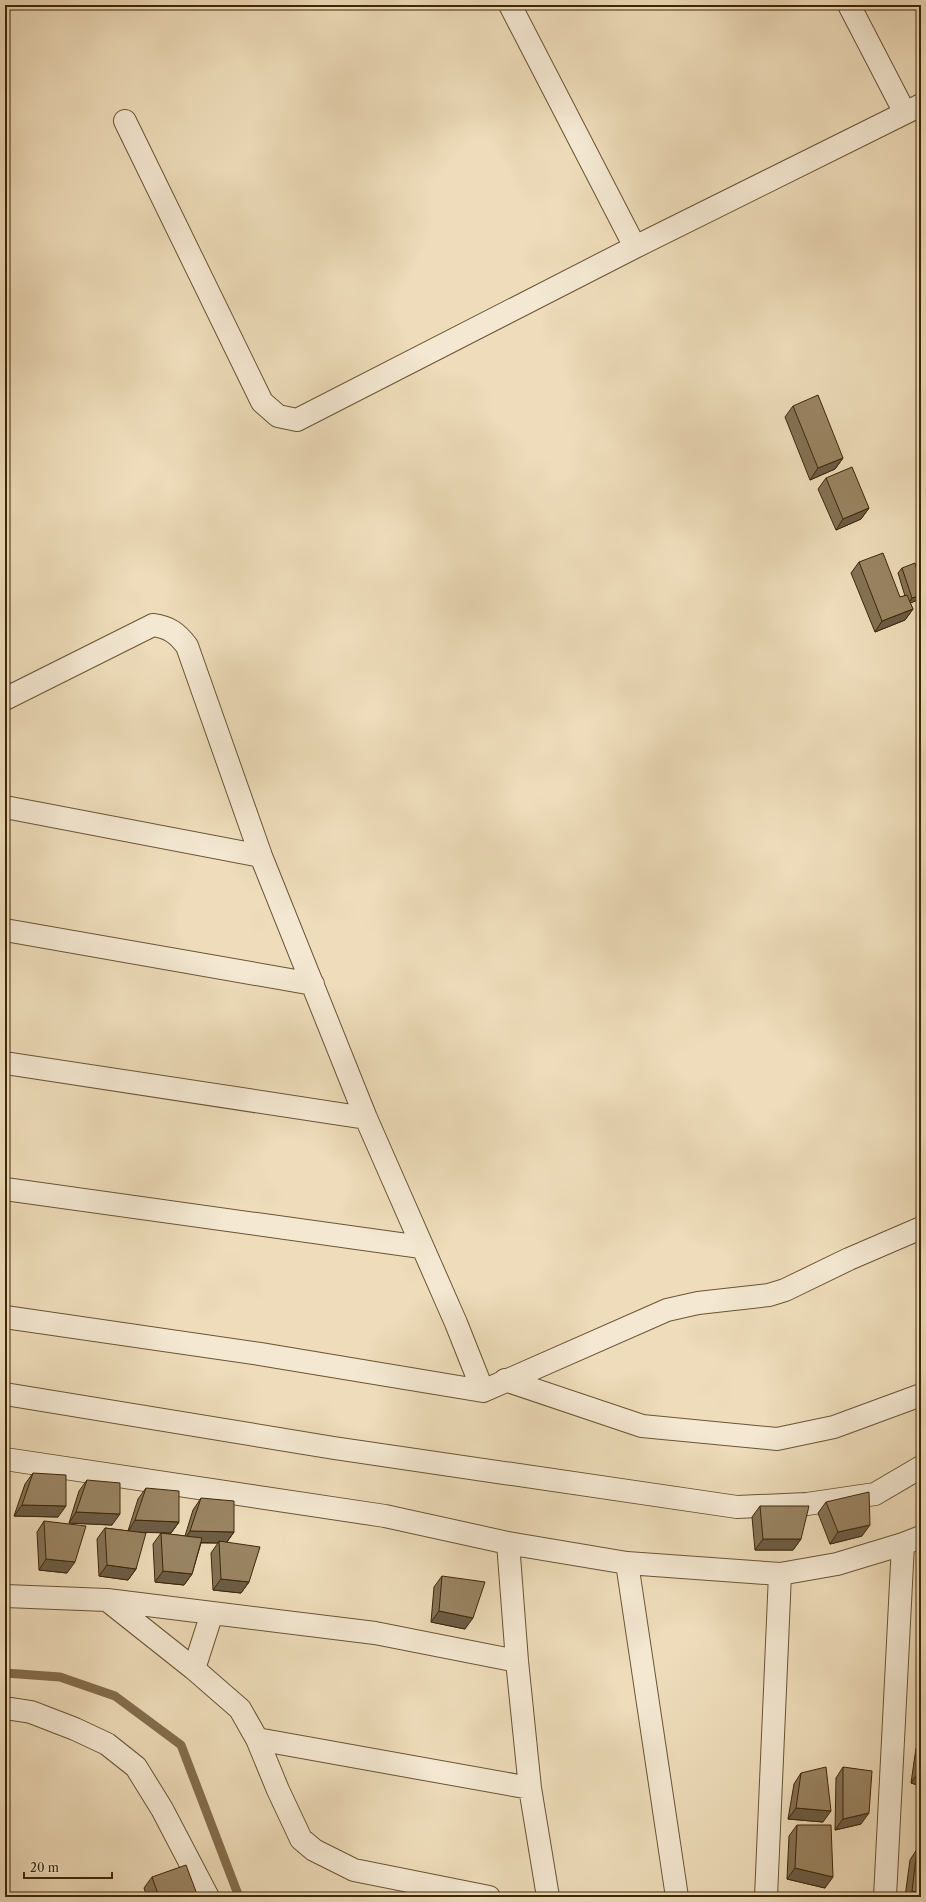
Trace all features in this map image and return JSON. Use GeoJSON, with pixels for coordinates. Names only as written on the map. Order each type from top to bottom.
{"type":"FeatureCollection","features":[{"type":"Feature","properties":{"kind":"street"},"geometry":{"type":"LineString","coordinates":[[510,5],[635,247]]}},
{"type":"Feature","properties":{"kind":"street"},"geometry":{"type":"LineString","coordinates":[[125,121],[262,402],[278,416],[297,420],[635,247],[913,109],[849,5]]}},
{"type":"Feature","properties":{"kind":"street"},"geometry":{"type":"LineString","coordinates":[[5,699],[142,629],[153,625],[165,626],[177,633],[187,646],[261,856],[366,1118],[456,1322],[483,1391]]}},
{"type":"Feature","properties":{"kind":"street"},"geometry":{"type":"LineString","coordinates":[[5,807],[261,856]]}},
{"type":"Feature","properties":{"kind":"street"},"geometry":{"type":"LineString","coordinates":[[5,930],[313,984]]}},
{"type":"Feature","properties":{"kind":"street"},"geometry":{"type":"LineString","coordinates":[[5,1063],[366,1118]]}},
{"type":"Feature","properties":{"kind":"street"},"geometry":{"type":"LineString","coordinates":[[5,1189],[422,1247]]}},
{"type":"Feature","properties":{"kind":"street"},"geometry":{"type":"LineString","coordinates":[[5,1317],[260,1354],[483,1391],[505,1380],[667,1310],[698,1303],[769,1295],[785,1290],[849,1259],[921,1228]]}},
{"type":"Feature","properties":{"kind":"street"},"geometry":{"type":"LineString","coordinates":[[505,1380],[642,1426],[777,1439],[834,1427],[921,1395]]}},
{"type":"Feature","properties":{"kind":"street"},"geometry":{"type":"LineString","coordinates":[[5,1394],[334,1448],[737,1507],[807,1504],[875,1494],[921,1467]]}},
{"type":"Feature","properties":{"kind":"street"},"geometry":{"type":"LineString","coordinates":[[5,1459],[385,1516],[508,1543],[627,1563],[780,1574],[837,1564],[912,1540],[885,1897]]}},
{"type":"Feature","properties":{"kind":"street"},"geometry":{"type":"LineString","coordinates":[[508,1543],[517,1661],[530,1788],[548,1897]]}},
{"type":"Feature","properties":{"kind":"street"},"geometry":{"type":"LineString","coordinates":[[627,1563],[677,1897]]}},
{"type":"Feature","properties":{"kind":"street"},"geometry":{"type":"LineString","coordinates":[[766,1897],[780,1574]]}},
{"type":"Feature","properties":{"kind":"street"},"geometry":{"type":"LineString","coordinates":[[5,1596],[107,1600],[375,1633],[517,1661]]}},
{"type":"Feature","properties":{"kind":"street"},"geometry":{"type":"LineString","coordinates":[[107,1600],[194,1669],[240,1709],[257,1739],[278,1790],[301,1839],[314,1850],[354,1870],[489,1897]]}},
{"type":"Feature","properties":{"kind":"street"},"geometry":{"type":"LineString","coordinates":[[194,1669],[212,1613]]}},
{"type":"Feature","properties":{"kind":"street"},"geometry":{"type":"LineString","coordinates":[[5,1708],[31,1712],[75,1729],[107,1744],[136,1767],[162,1809],[208,1897]]}},
{"type":"Feature","properties":{"kind":"street"},"geometry":{"type":"LineString","coordinates":[[257,1739],[530,1788]]}},
{"type":"Feature","properties":{"kind":"building"},"geometry":{"type":"Polygon","coordinates":[[[818,395],[843,458],[818,468],[793,406],[818,395]]]}},
{"type":"Feature","properties":{"kind":"building"},"geometry":{"type":"Polygon","coordinates":[[[852,467],[869,508],[843,519],[826,478],[852,467]]]}},
{"type":"Feature","properties":{"kind":"building"},"geometry":{"type":"Polygon","coordinates":[[[883,553],[900,597],[907,595],[913,609],[882,621],[859,562],[883,553]]]}},
{"type":"Feature","properties":{"kind":"building"},"geometry":{"type":"Polygon","coordinates":[[[915,563],[921,584],[921,595],[912,598],[902,568],[915,563]]]}},
{"type":"Feature","properties":{"kind":"building"},"geometry":{"type":"Polygon","coordinates":[[[5,1467],[7,1467],[7,1498],[5,1498],[5,1467]]]}},
{"type":"Feature","properties":{"kind":"building"},"geometry":{"type":"Polygon","coordinates":[[[33,1473],[66,1475],[66,1506],[22,1505],[33,1473]]]}},
{"type":"Feature","properties":{"kind":"building"},"geometry":{"type":"Polygon","coordinates":[[[87,1480],[120,1483],[120,1514],[76,1512],[87,1480]]]}},
{"type":"Feature","properties":{"kind":"building"},"geometry":{"type":"Polygon","coordinates":[[[146,1488],[179,1491],[179,1522],[135,1520],[146,1488]]]}},
{"type":"Feature","properties":{"kind":"building"},"geometry":{"type":"Polygon","coordinates":[[[869,1492],[870,1525],[838,1532],[826,1502],[869,1492]]]}},
{"type":"Feature","properties":{"kind":"building"},"geometry":{"type":"Polygon","coordinates":[[[201,1498],[234,1501],[234,1532],[190,1531],[201,1498]]]}},
{"type":"Feature","properties":{"kind":"building"},"geometry":{"type":"Polygon","coordinates":[[[760,1506],[809,1506],[801,1539],[763,1539],[760,1506]]]}},
{"type":"Feature","properties":{"kind":"building"},"geometry":{"type":"Polygon","coordinates":[[[44,1521],[86,1526],[75,1562],[46,1559],[44,1521]]]}},
{"type":"Feature","properties":{"kind":"building"},"geometry":{"type":"Polygon","coordinates":[[[105,1528],[146,1533],[136,1569],[107,1565],[105,1528]]]}},
{"type":"Feature","properties":{"kind":"building"},"geometry":{"type":"Polygon","coordinates":[[[161,1533],[202,1538],[192,1574],[163,1571],[161,1533]]]}},
{"type":"Feature","properties":{"kind":"building"},"geometry":{"type":"Polygon","coordinates":[[[219,1541],[260,1547],[249,1582],[221,1579],[219,1541]]]}},
{"type":"Feature","properties":{"kind":"building"},"geometry":{"type":"Polygon","coordinates":[[[442,1576],[485,1582],[473,1618],[439,1611],[442,1576]]]}},
{"type":"Feature","properties":{"kind":"building"},"geometry":{"type":"Polygon","coordinates":[[[921,1756],[921,1772],[919,1771],[921,1756]]]}},
{"type":"Feature","properties":{"kind":"building"},"geometry":{"type":"Polygon","coordinates":[[[826,1767],[831,1811],[796,1808],[801,1773],[826,1767]]]}},
{"type":"Feature","properties":{"kind":"building"},"geometry":{"type":"Polygon","coordinates":[[[843,1767],[872,1771],[869,1813],[843,1819],[843,1767]]]}},
{"type":"Feature","properties":{"kind":"building"},"geometry":{"type":"Polygon","coordinates":[[[797,1825],[831,1825],[833,1877],[795,1868],[797,1825]]]}},
{"type":"Feature","properties":{"kind":"building"},"geometry":{"type":"Polygon","coordinates":[[[917,1849],[921,1849],[921,1893],[912,1891],[917,1849]]]}},
{"type":"Feature","properties":{"kind":"building"},"geometry":{"type":"Polygon","coordinates":[[[186,1865],[198,1897],[159,1897],[152,1877],[186,1865]]]}},
{"type":"Feature","properties":{"kind":"waterway"},"geometry":{"type":"LineString","coordinates":[[5,1673],[60,1677],[115,1696],[181,1745],[239,1897]]}}]}
